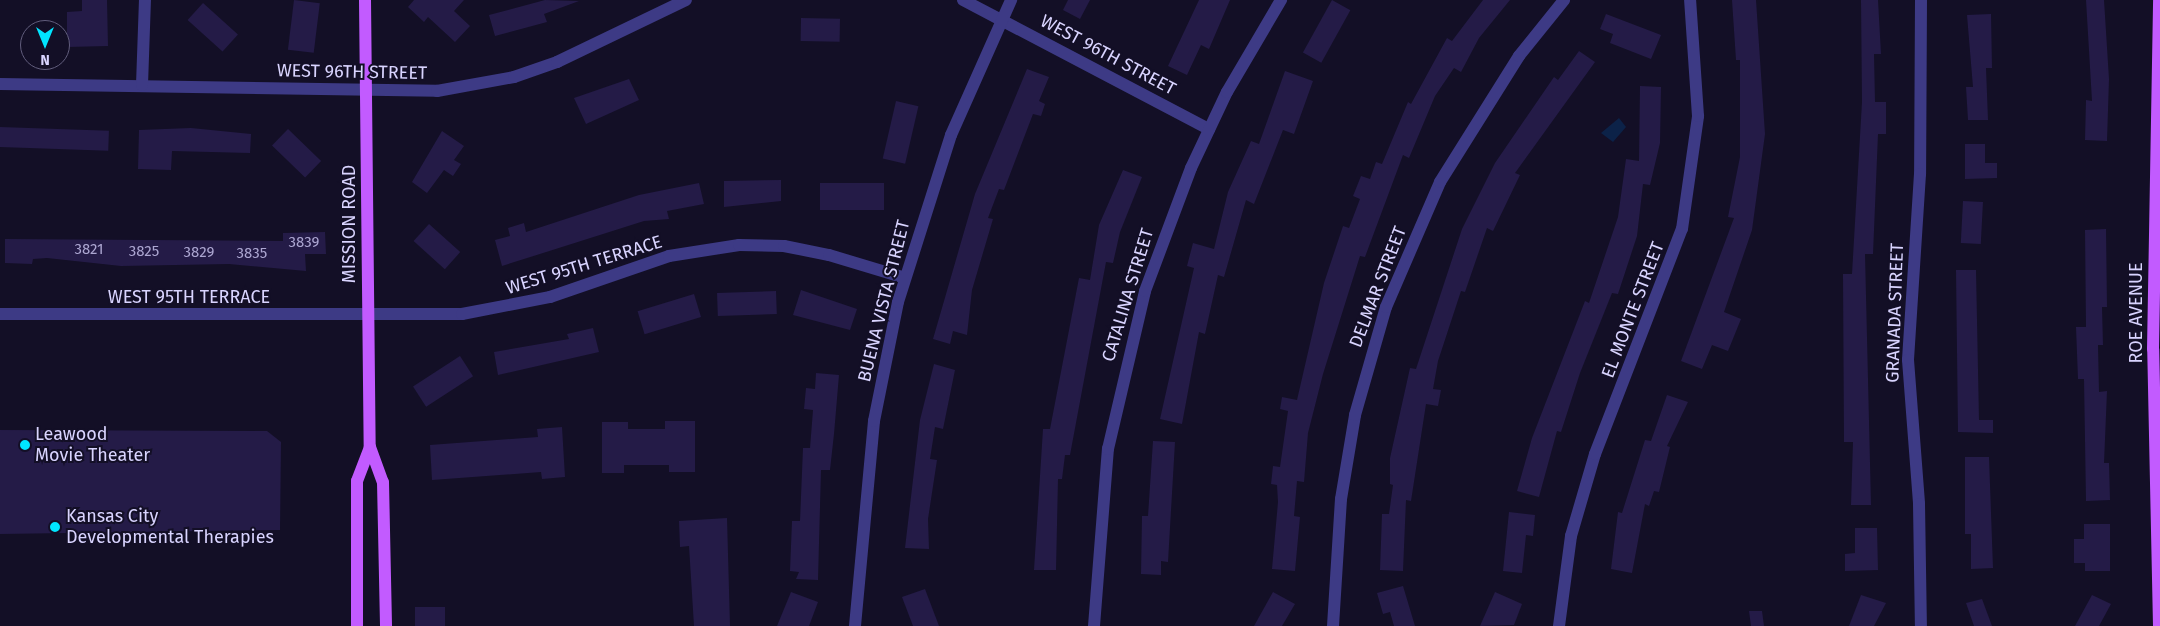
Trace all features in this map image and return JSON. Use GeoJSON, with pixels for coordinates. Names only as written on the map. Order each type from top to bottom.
{"type":"FeatureCollection","features":[{"type":"Feature","properties":{"kind":"main road","name":"MISSION ROAD"},"geometry":{"type":"LineString","coordinates":[[365,0],[367,315],[370,447],[384,482],[386,626]]}},
{"type":"Feature","properties":{"kind":"main road","name":"ROE AVENUE"},"geometry":{"type":"LineString","coordinates":[[2159,0],[2153,331],[2159,626]]}},
{"type":"Feature","properties":{"kind":"main road","name":"MISSION ROAD"},"geometry":{"type":"LineString","coordinates":[[357,626],[357,481],[370,447]]}},
{"type":"Feature","properties":{"kind":"street"},"geometry":{"type":"LineString","coordinates":[[142,85],[145,0]]}},
{"type":"Feature","properties":{"kind":"street","name":"WEST 96TH STREET"},"geometry":{"type":"LineString","coordinates":[[0,84],[142,85],[366,92],[437,91],[514,77],[557,62],[686,0]]}},
{"type":"Feature","properties":{"kind":"street","name":"WEST 96TH STREET"},"geometry":{"type":"LineString","coordinates":[[964,0],[1002,18],[1209,128]]}},
{"type":"Feature","properties":{"kind":"street","name":"BUENA VISTA STREET"},"geometry":{"type":"LineString","coordinates":[[855,626],[874,421],[904,278],[951,135],[1011,0]]}},
{"type":"Feature","properties":{"kind":"street","name":"CATALINA STREET"},"geometry":{"type":"LineString","coordinates":[[1094,626],[1100,513],[1122,374],[1162,237],[1209,128],[1281,0]]}},
{"type":"Feature","properties":{"kind":"street","name":"DELMAR STREET"},"geometry":{"type":"LineString","coordinates":[[1333,626],[1341,499],[1355,415],[1386,307],[1450,165],[1519,56],[1564,0]]}},
{"type":"Feature","properties":{"kind":"street","name":"EL MONTE STREET"},"geometry":{"type":"LineString","coordinates":[[1559,626],[1571,536],[1595,454],[1682,229],[1698,116],[1690,0]]}},
{"type":"Feature","properties":{"kind":"street","name":"GRANADA STREET"},"geometry":{"type":"LineString","coordinates":[[1921,0],[1920,174],[1908,360],[1919,504],[1921,626]]}},
{"type":"Feature","properties":{"kind":"street","name":"WEST 95TH TERRACE"},"geometry":{"type":"LineString","coordinates":[[0,314],[367,315],[501,308],[669,256],[739,245],[784,246],[828,255],[904,278]]}},
{"type":"Feature","properties":{"kind":"water"},"geometry":{"type":"Polygon","coordinates":[[[1619,118],[1626,127],[1613,142],[1601,133],[1619,118]]]}},
{"type":"Feature","properties":{"kind":"building"},"geometry":{"type":"Polygon","coordinates":[[[82,0],[107,0],[108,46],[70,47],[70,20],[67,20],[67,12],[82,11],[82,0]]]}},
{"type":"Feature","properties":{"kind":"building"},"geometry":{"type":"Polygon","coordinates":[[[294,0],[320,3],[314,53],[288,50],[294,0]]]}},
{"type":"Feature","properties":{"kind":"building"},"geometry":{"type":"Polygon","coordinates":[[[414,0],[464,0],[454,11],[470,26],[455,42],[428,17],[424,22],[408,7],[414,0]]]}},
{"type":"Feature","properties":{"kind":"building"},"geometry":{"type":"Polygon","coordinates":[[[545,0],[579,1],[544,14],[547,22],[495,36],[489,15],[545,0]]]}},
{"type":"Feature","properties":{"kind":"building"},"geometry":{"type":"Polygon","coordinates":[[[1068,0],[1090,0],[1080,19],[1063,10],[1068,0]]]}},
{"type":"Feature","properties":{"kind":"building"},"geometry":{"type":"Polygon","coordinates":[[[1199,0],[1230,0],[1209,49],[1201,45],[1187,75],[1168,66],[1199,0]]]}},
{"type":"Feature","properties":{"kind":"building"},"geometry":{"type":"Polygon","coordinates":[[[1332,0],[1350,10],[1321,63],[1303,52],[1332,0]]]}},
{"type":"Feature","properties":{"kind":"building"},"geometry":{"type":"Polygon","coordinates":[[[1483,0],[1510,0],[1479,38],[1461,72],[1454,68],[1435,96],[1409,158],[1403,155],[1365,257],[1360,256],[1323,374],[1308,433],[1304,482],[1297,481],[1294,516],[1300,517],[1295,571],[1272,569],[1278,502],[1277,485],[1271,484],[1273,466],[1280,467],[1288,411],[1280,409],[1282,397],[1297,400],[1324,283],[1343,226],[1349,228],[1360,199],[1353,196],[1361,176],[1370,179],[1376,162],[1382,164],[1408,102],[1411,104],[1447,38],[1452,41],[1483,0]]]}},
{"type":"Feature","properties":{"kind":"building"},"geometry":{"type":"Polygon","coordinates":[[[1732,0],[1756,0],[1765,134],[1752,230],[1724,312],[1741,319],[1728,351],[1712,345],[1702,369],[1681,361],[1734,218],[1728,217],[1740,157],[1740,60],[1736,60],[1732,0]]]}},
{"type":"Feature","properties":{"kind":"building"},"geometry":{"type":"Polygon","coordinates":[[[1861,0],[1878,0],[1881,54],[1874,54],[1875,102],[1886,102],[1886,134],[1878,134],[1873,254],[1865,254],[1871,505],[1851,505],[1853,442],[1844,442],[1843,274],[1852,274],[1862,102],[1861,0]]]}},
{"type":"Feature","properties":{"kind":"building"},"geometry":{"type":"Polygon","coordinates":[[[2086,0],[2104,0],[2109,79],[2107,141],[2085,140],[2086,100],[2092,101],[2086,0]]]}},
{"type":"Feature","properties":{"kind":"building"},"geometry":{"type":"Polygon","coordinates":[[[203,3],[238,34],[223,52],[188,20],[203,3]]]}},
{"type":"Feature","properties":{"kind":"building"},"geometry":{"type":"Polygon","coordinates":[[[1606,14],[1661,35],[1651,59],[1610,43],[1613,34],[1600,29],[1606,14]]]}},
{"type":"Feature","properties":{"kind":"building"},"geometry":{"type":"Polygon","coordinates":[[[1991,14],[1992,68],[1986,68],[1988,120],[1968,120],[1966,87],[1973,87],[1967,15],[1991,14]]]}},
{"type":"Feature","properties":{"kind":"building"},"geometry":{"type":"Polygon","coordinates":[[[801,18],[840,19],[840,42],[801,41],[801,18]]]}},
{"type":"Feature","properties":{"kind":"building"},"geometry":{"type":"Polygon","coordinates":[[[1579,51],[1595,62],[1515,173],[1520,175],[1493,231],[1487,228],[1465,292],[1461,291],[1438,361],[1433,389],[1441,390],[1438,406],[1426,404],[1411,501],[1406,500],[1403,571],[1380,570],[1382,514],[1389,514],[1393,485],[1390,484],[1390,458],[1410,368],[1416,369],[1462,229],[1495,163],[1554,77],[1558,80],[1579,51]]]}},
{"type":"Feature","properties":{"kind":"building"},"geometry":{"type":"Polygon","coordinates":[[[1027,69],[1049,77],[1039,101],[1045,104],[1041,116],[1033,114],[1004,190],[999,189],[988,218],[993,219],[972,290],[967,335],[953,331],[950,344],[933,339],[975,194],[1027,69]]]}},
{"type":"Feature","properties":{"kind":"building"},"geometry":{"type":"Polygon","coordinates":[[[1285,71],[1313,81],[1294,134],[1283,130],[1254,204],[1246,200],[1224,277],[1218,275],[1205,334],[1199,332],[1182,424],[1160,419],[1194,268],[1187,266],[1193,243],[1214,249],[1228,192],[1251,141],[1259,144],[1285,71]]]}},
{"type":"Feature","properties":{"kind":"building"},"geometry":{"type":"Polygon","coordinates":[[[629,79],[639,100],[586,124],[574,98],[629,79]]]}},
{"type":"Feature","properties":{"kind":"building"},"geometry":{"type":"Polygon","coordinates":[[[1640,86],[1661,87],[1660,143],[1650,185],[1643,184],[1637,236],[1618,294],[1612,293],[1580,373],[1561,432],[1557,431],[1539,497],[1517,491],[1532,438],[1585,301],[1589,303],[1618,217],[1626,159],[1639,161],[1640,86]]]}},
{"type":"Feature","properties":{"kind":"building"},"geometry":{"type":"Polygon","coordinates":[[[896,101],[918,106],[905,164],[883,158],[896,101]]]}},
{"type":"Feature","properties":{"kind":"building"},"geometry":{"type":"Polygon","coordinates":[[[0,127],[109,131],[108,151],[0,147],[0,127]]]}},
{"type":"Feature","properties":{"kind":"building"},"geometry":{"type":"Polygon","coordinates":[[[191,128],[251,134],[250,153],[172,151],[171,170],[138,169],[139,130],[191,128]]]}},
{"type":"Feature","properties":{"kind":"building"},"geometry":{"type":"Polygon","coordinates":[[[288,129],[321,161],[305,177],[272,146],[288,129]]]}},
{"type":"Feature","properties":{"kind":"building"},"geometry":{"type":"Polygon","coordinates":[[[442,131],[464,146],[454,160],[461,164],[453,176],[444,170],[427,193],[412,182],[442,131]]]}},
{"type":"Feature","properties":{"kind":"building"},"geometry":{"type":"Polygon","coordinates":[[[1965,144],[1985,144],[1985,163],[1997,163],[1997,178],[1965,179],[1965,144]]]}},
{"type":"Feature","properties":{"kind":"building"},"geometry":{"type":"Polygon","coordinates":[[[1123,170],[1142,177],[1120,232],[1113,263],[1106,262],[1070,455],[1065,455],[1062,479],[1058,479],[1056,570],[1034,570],[1043,429],[1050,429],[1079,278],[1090,280],[1099,225],[1123,170]]]}},
{"type":"Feature","properties":{"kind":"building"},"geometry":{"type":"Polygon","coordinates":[[[781,180],[781,201],[724,207],[724,181],[781,180]]]}},
{"type":"Feature","properties":{"kind":"building"},"geometry":{"type":"Polygon","coordinates":[[[699,183],[704,204],[667,211],[669,219],[644,221],[502,266],[495,240],[510,236],[508,228],[524,223],[526,232],[639,195],[699,183]]]}},
{"type":"Feature","properties":{"kind":"building"},"geometry":{"type":"Polygon","coordinates":[[[820,183],[884,183],[884,210],[820,210],[820,183]]]}},
{"type":"Feature","properties":{"kind":"building"},"geometry":{"type":"Polygon","coordinates":[[[1963,201],[1983,202],[1981,244],[1961,243],[1963,201]]]}},
{"type":"Feature","properties":{"kind":"building"},"geometry":{"type":"Polygon","coordinates":[[[429,224],[460,252],[445,269],[414,241],[429,224]]]}},
{"type":"Feature","properties":{"kind":"building"},"geometry":{"type":"Polygon","coordinates":[[[2106,229],[2107,307],[2102,307],[2103,345],[2098,345],[2099,392],[2107,391],[2104,463],[2109,463],[2110,500],[2086,501],[2084,379],[2078,379],[2076,327],[2086,327],[2085,230],[2106,229]]]}},
{"type":"Feature","properties":{"kind":"building"},"geometry":{"type":"Polygon","coordinates":[[[325,232],[326,254],[305,254],[306,271],[229,264],[121,266],[47,258],[33,259],[32,264],[5,263],[5,239],[283,241],[283,233],[325,232]]]}},
{"type":"Feature","properties":{"kind":"building"},"geometry":{"type":"Polygon","coordinates":[[[1956,270],[1976,270],[1979,420],[1993,420],[1993,433],[1958,432],[1956,270]]]}},
{"type":"Feature","properties":{"kind":"building"},"geometry":{"type":"Polygon","coordinates":[[[801,290],[857,309],[850,330],[793,315],[801,290]]]}},
{"type":"Feature","properties":{"kind":"building"},"geometry":{"type":"Polygon","coordinates":[[[776,291],[777,314],[718,316],[717,293],[776,291]]]}},
{"type":"Feature","properties":{"kind":"building"},"geometry":{"type":"Polygon","coordinates":[[[694,294],[701,317],[645,334],[638,311],[694,294]]]}},
{"type":"Feature","properties":{"kind":"building"},"geometry":{"type":"Polygon","coordinates":[[[593,328],[599,352],[498,375],[494,352],[569,339],[567,334],[593,328]]]}},
{"type":"Feature","properties":{"kind":"building"},"geometry":{"type":"Polygon","coordinates":[[[460,356],[473,376],[426,407],[413,386],[460,356]]]}},
{"type":"Feature","properties":{"kind":"building"},"geometry":{"type":"Polygon","coordinates":[[[934,364],[955,370],[943,429],[935,427],[930,459],[937,460],[928,519],[929,549],[905,548],[920,420],[934,364]]]}},
{"type":"Feature","properties":{"kind":"building"},"geometry":{"type":"Polygon","coordinates":[[[816,373],[839,375],[830,470],[821,470],[818,580],[796,579],[799,572],[790,571],[792,521],[800,521],[803,448],[810,448],[813,410],[804,409],[806,388],[815,389],[816,373]]]}},
{"type":"Feature","properties":{"kind":"building"},"geometry":{"type":"Polygon","coordinates":[[[1667,395],[1688,402],[1667,446],[1670,447],[1659,492],[1654,491],[1649,506],[1645,504],[1632,573],[1611,569],[1618,512],[1622,513],[1645,440],[1651,441],[1667,395]]]}},
{"type":"Feature","properties":{"kind":"building"},"geometry":{"type":"Polygon","coordinates":[[[665,421],[695,421],[695,472],[669,472],[669,465],[624,465],[624,473],[602,473],[602,422],[628,422],[628,429],[665,429],[665,421]]]}},
{"type":"Feature","properties":{"kind":"building"},"geometry":{"type":"Polygon","coordinates":[[[562,427],[565,477],[542,479],[541,472],[432,480],[430,445],[538,437],[537,429],[562,427]]]}},
{"type":"Feature","properties":{"kind":"building"},"geometry":{"type":"Polygon","coordinates":[[[0,430],[267,431],[281,442],[280,530],[0,534],[0,430]]]}},
{"type":"Feature","properties":{"kind":"building"},"geometry":{"type":"Polygon","coordinates":[[[1153,441],[1175,442],[1168,562],[1161,561],[1161,575],[1141,574],[1142,516],[1148,516],[1153,441]]]}},
{"type":"Feature","properties":{"kind":"building"},"geometry":{"type":"Polygon","coordinates":[[[1965,457],[1989,457],[1993,568],[1971,569],[1971,534],[1965,534],[1965,457]]]}},
{"type":"Feature","properties":{"kind":"building"},"geometry":{"type":"Polygon","coordinates":[[[1509,512],[1535,515],[1533,536],[1526,535],[1522,573],[1503,571],[1509,512]]]}},
{"type":"Feature","properties":{"kind":"building"},"geometry":{"type":"Polygon","coordinates":[[[727,518],[730,626],[694,626],[689,546],[680,547],[679,521],[727,518]]]}},
{"type":"Feature","properties":{"kind":"building"},"geometry":{"type":"Polygon","coordinates":[[[2084,524],[2110,524],[2110,571],[2085,571],[2085,563],[2074,563],[2074,539],[2084,539],[2084,524]]]}},
{"type":"Feature","properties":{"kind":"building"},"geometry":{"type":"Polygon","coordinates":[[[1855,528],[1877,528],[1878,570],[1845,571],[1845,554],[1855,553],[1855,528]]]}},
{"type":"Feature","properties":{"kind":"building"},"geometry":{"type":"Polygon","coordinates":[[[1403,586],[1415,626],[1394,626],[1390,612],[1383,614],[1377,593],[1403,586]]]}},
{"type":"Feature","properties":{"kind":"building"},"geometry":{"type":"Polygon","coordinates":[[[925,589],[939,626],[913,626],[902,597],[925,589]]]}},
{"type":"Feature","properties":{"kind":"building"},"geometry":{"type":"Polygon","coordinates":[[[791,592],[818,602],[809,626],[777,626],[791,592]]]}},
{"type":"Feature","properties":{"kind":"building"},"geometry":{"type":"Polygon","coordinates":[[[1273,592],[1295,604],[1282,626],[1254,626],[1273,592]]]}},
{"type":"Feature","properties":{"kind":"building"},"geometry":{"type":"Polygon","coordinates":[[[1495,592],[1522,604],[1514,625],[1480,626],[1495,592]]]}},
{"type":"Feature","properties":{"kind":"building"},"geometry":{"type":"Polygon","coordinates":[[[1861,595],[1886,603],[1874,626],[1849,626],[1861,595]]]}},
{"type":"Feature","properties":{"kind":"building"},"geometry":{"type":"Polygon","coordinates":[[[2092,595],[2111,604],[2099,626],[2075,626],[2092,595]]]}},
{"type":"Feature","properties":{"kind":"building"},"geometry":{"type":"Polygon","coordinates":[[[1982,599],[1992,626],[1974,626],[1966,603],[1982,599]]]}},
{"type":"Feature","properties":{"kind":"building"},"geometry":{"type":"Polygon","coordinates":[[[415,607],[445,607],[445,626],[415,626],[415,607]]]}},
{"type":"Feature","properties":{"kind":"building"},"geometry":{"type":"Polygon","coordinates":[[[1749,611],[1762,611],[1764,626],[1751,626],[1749,611]]]}},
{"type":"Feature","properties":{"kind":"place","name":"Leawood Movie Theater"},"geometry":{"type":"Point","coordinates":[25,445]}},
{"type":"Feature","properties":{"kind":"place","name":"Kansas City Developmental Therapies"},"geometry":{"type":"Point","coordinates":[55,527]}}]}
